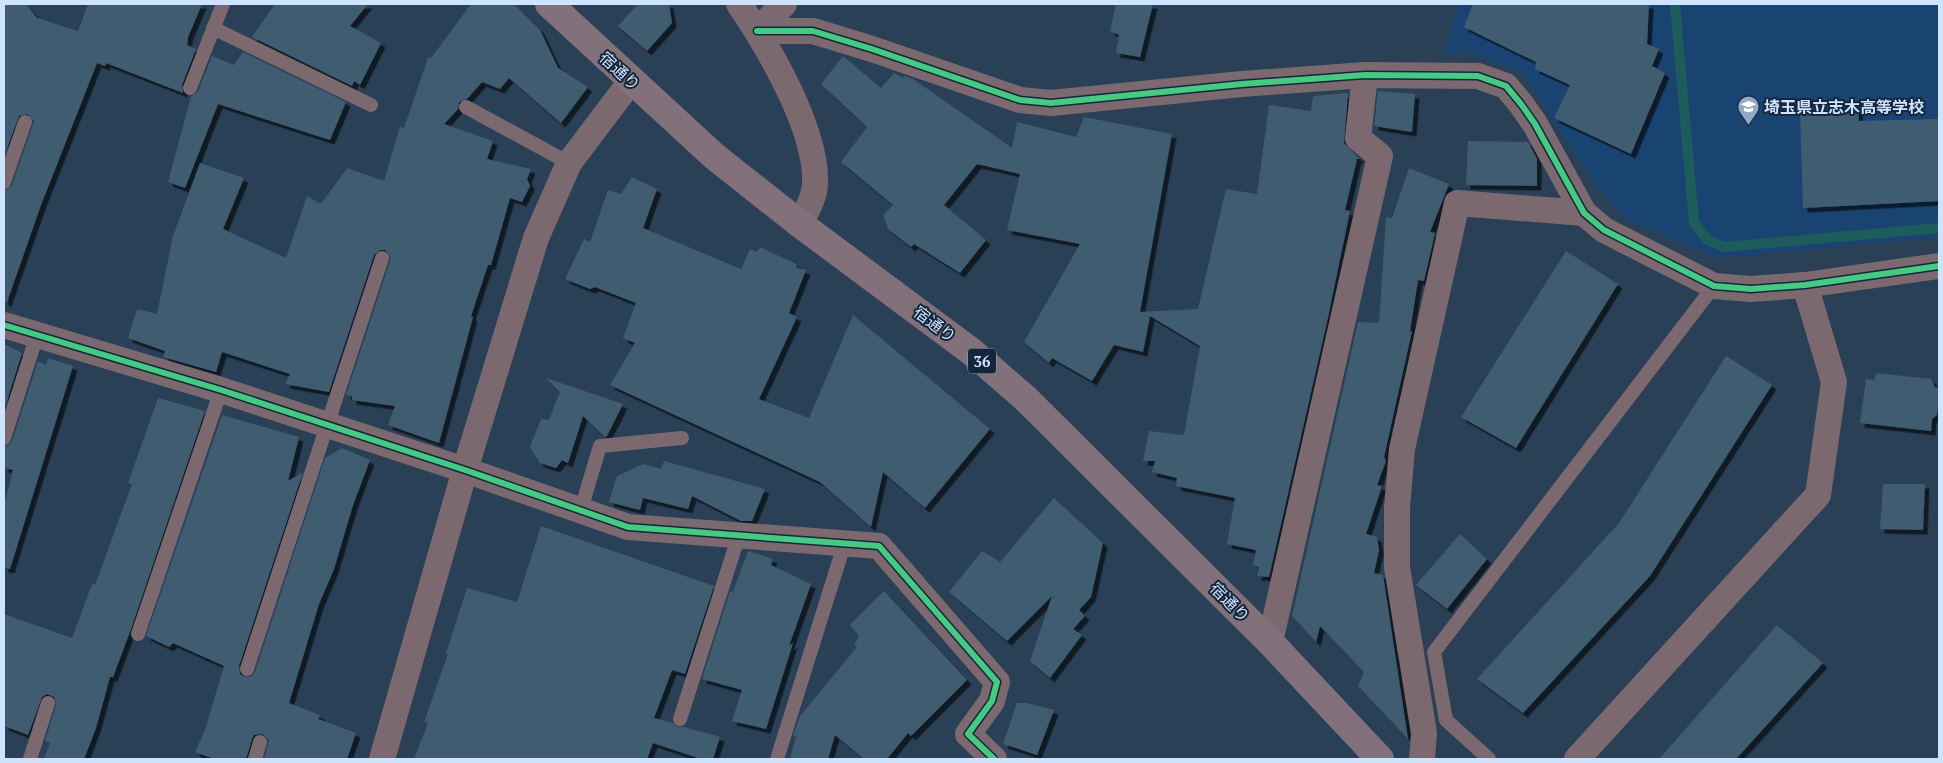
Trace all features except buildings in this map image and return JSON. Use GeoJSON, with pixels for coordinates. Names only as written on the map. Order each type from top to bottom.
{"type":"FeatureCollection","features":[{"type":"Feature","properties":{"kind":"main road","name":"宿通り"},"geometry":{"type":"LineString","coordinates":[[549,4],[714,156],[800,224],[972,352],[1024,398],[1270,642],[1380,759]]}},
{"type":"Feature","properties":{"kind":"street"},"geometry":{"type":"LineString","coordinates":[[739,4],[758,31],[783,77],[806,132],[815,186],[811,201],[800,224]]}},
{"type":"Feature","properties":{"kind":"street"},"geometry":{"type":"LineString","coordinates":[[758,31],[784,4]]}},
{"type":"Feature","properties":{"kind":"street"},"geometry":{"type":"LineString","coordinates":[[758,31],[813,31],[872,48],[1020,100],[1050,103],[1242,84],[1365,75],[1478,76],[1506,86],[1535,124],[1584,213],[1604,230],[1714,286],[1751,289],[1805,286],[1939,266]]}},
{"type":"Feature","properties":{"kind":"street"},"geometry":{"type":"LineString","coordinates":[[1270,642],[1380,156],[1358,138],[1365,75]]}},
{"type":"Feature","properties":{"kind":"street"},"geometry":{"type":"LineString","coordinates":[[382,759],[465,470],[536,238],[569,162],[631,81]]}},
{"type":"Feature","properties":{"kind":"street"},"geometry":{"type":"LineString","coordinates":[[1422,759],[1424,733],[1397,567],[1397,508],[1402,450],[1457,203],[1584,213]]}},
{"type":"Feature","properties":{"kind":"street"},"geometry":{"type":"LineString","coordinates":[[1577,759],[1818,495],[1834,382],[1805,286]]}},
{"type":"Feature","properties":{"kind":"street"},"geometry":{"type":"LineString","coordinates":[[4,325],[221,390],[465,470],[628,527],[880,546],[997,682],[992,701],[968,734],[994,759]]}},
{"type":"Feature","properties":{"kind":"lane"},"geometry":{"type":"LineString","coordinates":[[190,88],[223,4]]}},
{"type":"Feature","properties":{"kind":"lane"},"geometry":{"type":"LineString","coordinates":[[213,28],[371,105]]}},
{"type":"Feature","properties":{"kind":"lane"},"geometry":{"type":"LineString","coordinates":[[466,107],[569,162]]}},
{"type":"Feature","properties":{"kind":"lane"},"geometry":{"type":"LineString","coordinates":[[4,182],[25,122]]}},
{"type":"Feature","properties":{"kind":"lane"},"geometry":{"type":"LineString","coordinates":[[247,669],[382,258]]}},
{"type":"Feature","properties":{"kind":"lane"},"geometry":{"type":"LineString","coordinates":[[1489,759],[1446,720],[1434,652],[1714,286]]}},
{"type":"Feature","properties":{"kind":"lane"},"geometry":{"type":"LineString","coordinates":[[4,438],[37,335]]}},
{"type":"Feature","properties":{"kind":"lane"},"geometry":{"type":"LineString","coordinates":[[138,634],[221,390]]}},
{"type":"Feature","properties":{"kind":"lane"},"geometry":{"type":"LineString","coordinates":[[581,510],[600,446],[682,438]]}},
{"type":"Feature","properties":{"kind":"lane"},"geometry":{"type":"LineString","coordinates":[[680,719],[739,535]]}},
{"type":"Feature","properties":{"kind":"lane"},"geometry":{"type":"LineString","coordinates":[[777,759],[845,542]]}},
{"type":"Feature","properties":{"kind":"lane"},"geometry":{"type":"LineString","coordinates":[[30,759],[48,704]]}},
{"type":"Feature","properties":{"kind":"lane"},"geometry":{"type":"LineString","coordinates":[[255,759],[260,742]]}},
{"type":"Feature","properties":{"kind":"shaded area","name":"埼玉県立志木高等学校"},"geometry":{"type":"Polygon","coordinates":[[[1459,4],[1939,4],[1939,237],[1719,258],[1625,219],[1593,181],[1521,71],[1465,52],[1444,53],[1459,4]]]}},
{"type":"Feature","properties":{"kind":"waterway"},"geometry":{"type":"LineString","coordinates":[[1675,4],[1694,223],[1708,240],[1724,247],[1939,228]]}},
{"type":"Feature","properties":{"kind":"cycle path"},"geometry":{"type":"LineString","coordinates":[[757,31],[813,31],[872,49],[1020,100],[1051,103],[1242,84],[1365,75],[1478,76],[1506,86],[1521,104],[1535,124],[1584,213],[1604,230],[1714,286],[1751,289],[1805,285],[1939,266]]}},
{"type":"Feature","properties":{"kind":"cycle path"},"geometry":{"type":"LineString","coordinates":[[4,325],[221,390],[465,470],[628,527],[879,546],[997,682],[992,701],[968,734],[994,759]]}},
{"type":"Feature","properties":{"kind":"place","name":"埼玉県立志木高等学校"},"geometry":{"type":"Point","coordinates":[1748,126]}}]}
